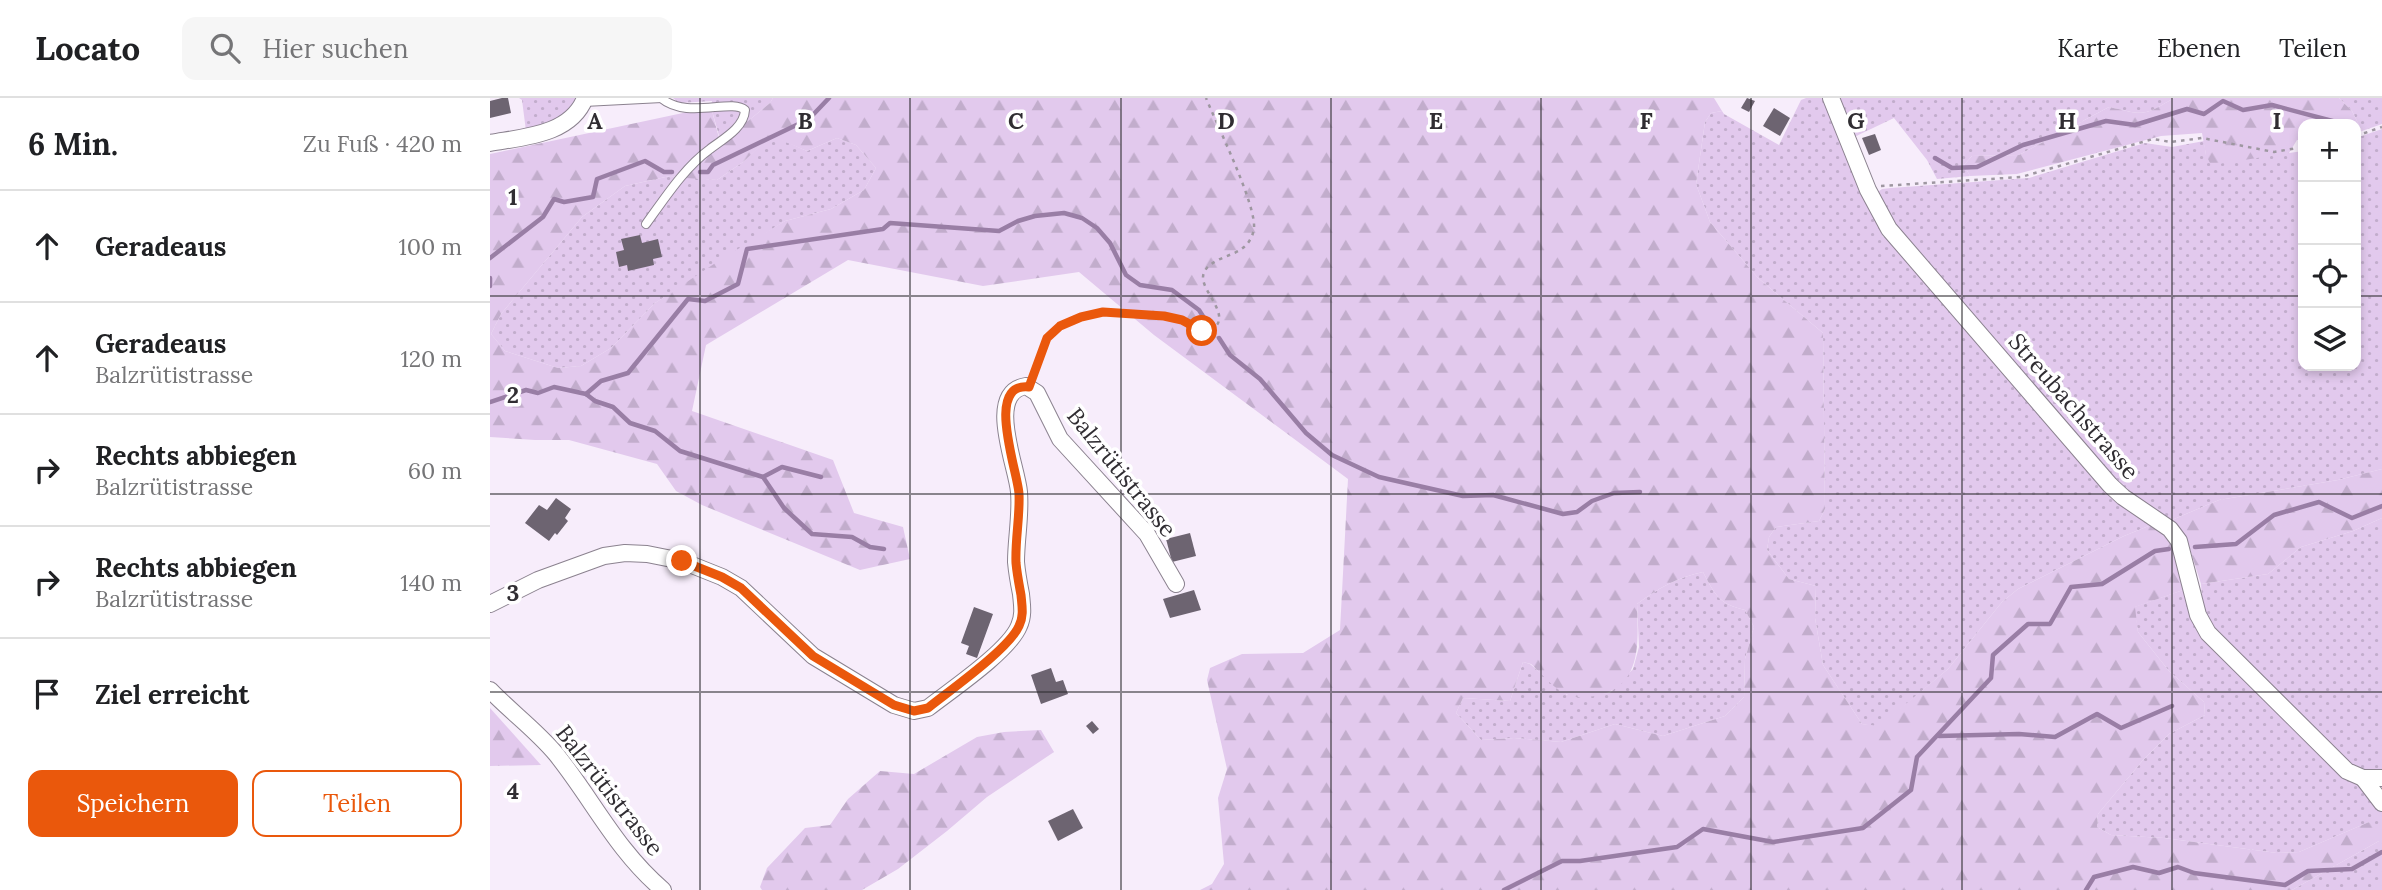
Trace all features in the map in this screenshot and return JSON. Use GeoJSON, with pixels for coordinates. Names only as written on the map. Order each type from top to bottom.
{"type":"FeatureCollection","features":[{"type":"Feature","properties":{"kind":"street","name":"Streubachstrasse"},"geometry":{"type":"LineString","coordinates":[[1830,98],[1868,190],[1896,237],[2110,485],[2170,529],[2179,541],[2198,615],[2208,633],[2347,771],[2363,779],[2382,803]]}},
{"type":"Feature","properties":{"kind":"street"},"geometry":{"type":"LineString","coordinates":[[490,143],[553,131],[566,122],[584,100]]}},
{"type":"Feature","properties":{"kind":"street","name":"Balzrütistrasse"},"geometry":{"type":"LineString","coordinates":[[1029,387],[1041,399],[1060,439],[1147,534],[1176,584]]}},
{"type":"Feature","properties":{"kind":"street"},"geometry":{"type":"LineString","coordinates":[[490,604],[538,580],[604,556],[636,553],[682,561],[741,588],[813,656],[894,705],[914,711],[928,708],[1007,643],[1019,628],[1023,611],[1016,564],[1019,491],[1006,434],[1005,414],[1011,394],[1018,388],[1029,387]]}},
{"type":"Feature","properties":{"kind":"street","name":"Balzrütistrasse"},"geometry":{"type":"LineString","coordinates":[[490,690],[554,752],[599,818],[631,858],[663,890]]}},
{"type":"Feature","properties":{"kind":"street"},"geometry":{"type":"LineString","coordinates":[[2363,779],[2382,778]]}},
{"type":"Feature","properties":{"kind":"lane"},"geometry":{"type":"LineString","coordinates":[[584,100],[662,98],[669,105],[678,107],[727,102],[742,105],[745,110],[745,115],[734,130],[691,166],[646,224]]}},
{"type":"Feature","properties":{"kind":"path"},"geometry":{"type":"LineString","coordinates":[[1029,387],[1047,338],[1060,326],[1081,317],[1103,312],[1173,317],[1202,331],[1213,330],[1219,310],[1205,287],[1204,273],[1215,262],[1244,247],[1253,235],[1254,227],[1249,202],[1206,98]]}},
{"type":"Feature","properties":{"kind":"path"},"geometry":{"type":"LineString","coordinates":[[2361,134],[2382,127]]}},
{"type":"Feature","properties":{"kind":"path"},"geometry":{"type":"LineString","coordinates":[[1868,190],[1889,184],[2021,177],[2152,139],[2171,142],[2202,138],[2274,152],[2298,148]]}},
{"type":"Feature","properties":{"kind":"green space"},"geometry":{"type":"Polygon","coordinates":[[[519,98],[581,98],[561,120],[526,131],[522,100],[519,98]]]}},
{"type":"Feature","properties":{"kind":"green space"},"geometry":{"type":"Polygon","coordinates":[[[673,98],[773,98],[721,143],[711,107],[712,101],[679,103],[673,98]]]}},
{"type":"Feature","properties":{"kind":"green space"},"geometry":{"type":"Polygon","coordinates":[[[773,98],[1714,98],[1722,111],[1711,113],[1705,122],[1696,184],[1710,222],[1758,278],[1823,333],[1825,509],[1819,521],[1776,527],[1769,537],[1767,550],[1789,579],[1816,586],[1815,618],[1823,665],[1862,724],[1879,726],[1948,669],[2002,602],[2018,589],[2156,523],[2171,536],[2186,589],[2135,607],[2138,632],[2169,671],[2204,702],[2205,715],[2169,734],[2143,760],[2098,814],[2097,827],[2111,835],[2164,838],[2277,853],[2299,852],[2369,822],[2380,831],[2379,841],[2292,890],[1200,890],[1212,884],[1224,864],[1218,798],[1227,769],[1207,680],[1210,668],[1242,654],[1303,653],[1340,630],[1348,479],[1154,335],[1079,272],[983,286],[848,260],[706,345],[692,411],[833,460],[854,513],[903,527],[910,559],[860,570],[702,505],[676,491],[657,464],[569,440],[490,437],[490,154],[711,107],[719,138],[679,177],[670,176],[625,186],[582,217],[501,314],[491,334],[505,351],[558,368],[581,366],[611,348],[655,303],[723,258],[785,221],[831,209],[864,190],[876,168],[856,145],[837,138],[807,151],[771,136],[743,162],[717,180],[686,178],[706,155],[773,98]],[[1703,572],[1676,580],[1637,604],[1638,633],[1634,661],[1630,673],[1611,691],[1595,696],[1571,696],[1553,686],[1531,664],[1523,662],[1510,701],[1463,698],[1456,713],[1481,740],[1514,738],[1561,742],[1615,724],[1663,736],[1725,716],[1744,697],[1745,659],[1754,627],[1745,610],[1729,605],[1715,593],[1703,572]]]}},
{"type":"Feature","properties":{"kind":"green space"},"geometry":{"type":"Polygon","coordinates":[[[1827,98],[1883,237],[1888,237],[2156,523],[2018,589],[2002,602],[1948,669],[1879,727],[1862,724],[1823,665],[1815,618],[1816,586],[1789,579],[1767,550],[1769,537],[1776,527],[1819,521],[1825,509],[1823,333],[1758,278],[1710,222],[1696,184],[1705,122],[1711,113],[1722,111],[1779,145],[1801,100],[1827,98]]]}},
{"type":"Feature","properties":{"kind":"green space"},"geometry":{"type":"Polygon","coordinates":[[[1835,98],[2174,98],[2143,113],[2109,107],[2019,155],[1972,156],[1964,165],[1970,176],[1937,179],[1927,160],[1894,118],[1852,138],[1835,98]]]}},
{"type":"Feature","properties":{"kind":"green space"},"geometry":{"type":"Polygon","coordinates":[[[2174,98],[2339,98],[2356,119],[2298,119],[2298,140],[2289,153],[2211,165],[2206,155],[2202,133],[2161,136],[2017,174],[1970,176],[1964,165],[1972,156],[2019,155],[2109,107],[2143,113],[2174,98]]]}},
{"type":"Feature","properties":{"kind":"green space"},"geometry":{"type":"Polygon","coordinates":[[[2339,98],[2382,98],[2382,124],[2362,131],[2361,119],[2356,119],[2339,98]]]}},
{"type":"Feature","properties":{"kind":"green space"},"geometry":{"type":"Polygon","coordinates":[[[2382,129],[2382,469],[2338,480],[2219,500],[2167,522],[2130,500],[1905,242],[1878,192],[1891,188],[2029,178],[2145,143],[2172,147],[2204,141],[2206,155],[2298,152],[2298,371],[2361,371],[2361,136],[2382,129]]]}},
{"type":"Feature","properties":{"kind":"green space"},"geometry":{"type":"Polygon","coordinates":[[[771,135],[807,151],[837,138],[856,145],[876,168],[864,190],[831,209],[785,221],[655,303],[611,348],[581,366],[558,368],[505,351],[491,334],[501,314],[582,217],[625,186],[670,176],[717,180],[743,162],[771,135]]]}},
{"type":"Feature","properties":{"kind":"green space"},"geometry":{"type":"Polygon","coordinates":[[[2382,469],[2382,518],[2353,531],[2301,547],[2268,574],[2201,584],[2188,543],[2167,522],[2219,500],[2338,480],[2382,469]]]}},
{"type":"Feature","properties":{"kind":"green space"},"geometry":{"type":"Polygon","coordinates":[[[2382,518],[2382,773],[2353,769],[2212,632],[2203,613],[2201,584],[2268,574],[2301,547],[2353,531],[2382,518]]]}},
{"type":"Feature","properties":{"kind":"green space"},"geometry":{"type":"Polygon","coordinates":[[[1703,572],[1719,597],[1729,605],[1745,610],[1754,627],[1745,659],[1744,697],[1725,716],[1663,736],[1615,724],[1561,742],[1514,738],[1481,740],[1456,713],[1463,698],[1510,701],[1523,662],[1530,664],[1567,695],[1610,693],[1633,669],[1639,647],[1637,604],[1668,584],[1703,572]]]}},
{"type":"Feature","properties":{"kind":"green space"},"geometry":{"type":"Polygon","coordinates":[[[2186,589],[2194,614],[2382,811],[2382,890],[2292,890],[2379,841],[2369,822],[2299,852],[2277,853],[2164,838],[2111,835],[2097,827],[2098,814],[2143,760],[2169,734],[2205,715],[2204,702],[2169,671],[2138,632],[2134,607],[2186,589]]]}},
{"type":"Feature","properties":{"kind":"green space"},"geometry":{"type":"Polygon","coordinates":[[[490,708],[541,765],[490,766],[490,708]]]}},
{"type":"Feature","properties":{"kind":"green space"},"geometry":{"type":"Polygon","coordinates":[[[1041,730],[1054,752],[987,797],[898,869],[862,890],[762,890],[760,887],[767,868],[805,828],[830,825],[848,799],[880,771],[914,774],[977,737],[1041,730]]]}},
{"type":"Feature","properties":{"kind":"building"},"geometry":{"type":"Polygon","coordinates":[[[508,98],[511,113],[490,118],[490,101],[508,98]]]}},
{"type":"Feature","properties":{"kind":"building"},"geometry":{"type":"Polygon","coordinates":[[[1747,98],[1755,101],[1749,112],[1741,108],[1747,98]]]}},
{"type":"Feature","properties":{"kind":"building"},"geometry":{"type":"Polygon","coordinates":[[[1774,108],[1790,118],[1780,136],[1763,126],[1774,108]]]}},
{"type":"Feature","properties":{"kind":"building"},"geometry":{"type":"Polygon","coordinates":[[[1875,134],[1881,150],[1869,155],[1862,138],[1875,134]]]}},
{"type":"Feature","properties":{"kind":"building"},"geometry":{"type":"Polygon","coordinates":[[[640,235],[642,243],[658,239],[662,257],[653,259],[654,265],[628,271],[627,265],[619,267],[616,252],[624,250],[621,239],[640,235]]]}},
{"type":"Feature","properties":{"kind":"building"},"geometry":{"type":"Polygon","coordinates":[[[556,498],[571,509],[565,518],[568,521],[549,541],[525,523],[539,505],[547,510],[556,498]]]}},
{"type":"Feature","properties":{"kind":"building"},"geometry":{"type":"Polygon","coordinates":[[[1190,533],[1196,556],[1172,562],[1166,539],[1190,533]]]}},
{"type":"Feature","properties":{"kind":"building"},"geometry":{"type":"Polygon","coordinates":[[[1194,590],[1201,610],[1170,618],[1163,599],[1194,590]]]}},
{"type":"Feature","properties":{"kind":"building"},"geometry":{"type":"Polygon","coordinates":[[[974,607],[993,614],[977,658],[966,654],[969,646],[961,643],[974,607]]]}},
{"type":"Feature","properties":{"kind":"building"},"geometry":{"type":"Polygon","coordinates":[[[1051,668],[1056,682],[1063,680],[1068,694],[1041,704],[1031,675],[1051,668]]]}},
{"type":"Feature","properties":{"kind":"building"},"geometry":{"type":"Polygon","coordinates":[[[1092,721],[1099,729],[1093,734],[1086,726],[1092,721]]]}},
{"type":"Feature","properties":{"kind":"building"},"geometry":{"type":"Polygon","coordinates":[[[1073,809],[1083,828],[1058,841],[1048,821],[1073,809]]]}},
{"type":"Feature","properties":{"kind":"waterway"},"geometry":{"type":"LineString","coordinates":[[700,172],[708,172],[713,165],[809,119],[829,98]]}},
{"type":"Feature","properties":{"kind":"waterway"},"geometry":{"type":"LineString","coordinates":[[1935,158],[1952,168],[1977,167],[2023,145],[2106,121],[2135,125],[2187,109],[2204,114],[2223,101],[2243,110],[2272,105],[2325,119]]}},
{"type":"Feature","properties":{"kind":"waterway"},"geometry":{"type":"LineString","coordinates":[[490,258],[543,217],[554,199],[564,202],[593,197],[597,179],[645,161],[664,172],[672,172]]}},
{"type":"Feature","properties":{"kind":"waterway"},"geometry":{"type":"LineString","coordinates":[[586,394],[601,381],[628,373],[688,299],[705,301],[738,284],[747,249],[883,229],[890,223],[999,231],[1035,216],[1064,213],[1082,218],[1097,228],[1110,243],[1126,275],[1140,285],[1172,290],[1199,310],[1206,321]]}},
{"type":"Feature","properties":{"kind":"waterway"},"geometry":{"type":"LineString","coordinates":[[490,278],[490,286]]}},
{"type":"Feature","properties":{"kind":"waterway"},"geometry":{"type":"LineString","coordinates":[[1219,338],[1230,355],[1260,379],[1306,433],[1332,455],[1379,477],[1463,496],[1493,495],[1563,514],[1577,512],[1592,501],[1614,493],[1640,492]]}},
{"type":"Feature","properties":{"kind":"waterway"},"geometry":{"type":"LineString","coordinates":[[490,402],[526,390],[538,393],[554,387],[586,394],[595,401],[613,407],[630,423],[655,431],[680,451],[763,477],[784,508],[812,534],[852,537],[870,547],[884,549]]}},
{"type":"Feature","properties":{"kind":"waterway"},"geometry":{"type":"LineString","coordinates":[[763,477],[782,467],[821,477]]}},
{"type":"Feature","properties":{"kind":"waterway"},"geometry":{"type":"LineString","coordinates":[[2195,547],[2236,544],[2274,515],[2319,502],[2352,518],[2382,506]]}},
{"type":"Feature","properties":{"kind":"waterway"},"geometry":{"type":"LineString","coordinates":[[1504,890],[1562,861],[1580,861],[1677,847],[1703,829],[1773,842],[1863,828],[1911,790],[1917,757],[1991,678],[1993,655],[2028,624],[2050,624],[2071,587],[2102,584],[2155,551],[2169,549]]}},
{"type":"Feature","properties":{"kind":"waterway"},"geometry":{"type":"LineString","coordinates":[[1939,736],[2019,734],[2055,737],[2097,714],[2121,728],[2172,706]]}},
{"type":"Feature","properties":{"kind":"waterway"},"geometry":{"type":"LineString","coordinates":[[2086,890],[2094,877],[2133,867],[2159,873],[2178,867],[2194,873],[2285,885],[2308,871],[2352,869],[2382,852]]}},
{"type":"Feature","properties":{"kind":"route"},"geometry":{"type":"LineString","coordinates":[[682,561],[741,588],[813,656],[894,705],[914,711],[928,708],[1007,643],[1019,628],[1023,611],[1016,564],[1019,491],[1006,434],[1005,414],[1014,390],[1022,386],[1029,387],[1044,342],[1055,330],[1068,322],[1103,312],[1173,317],[1202,331]]}}]}
